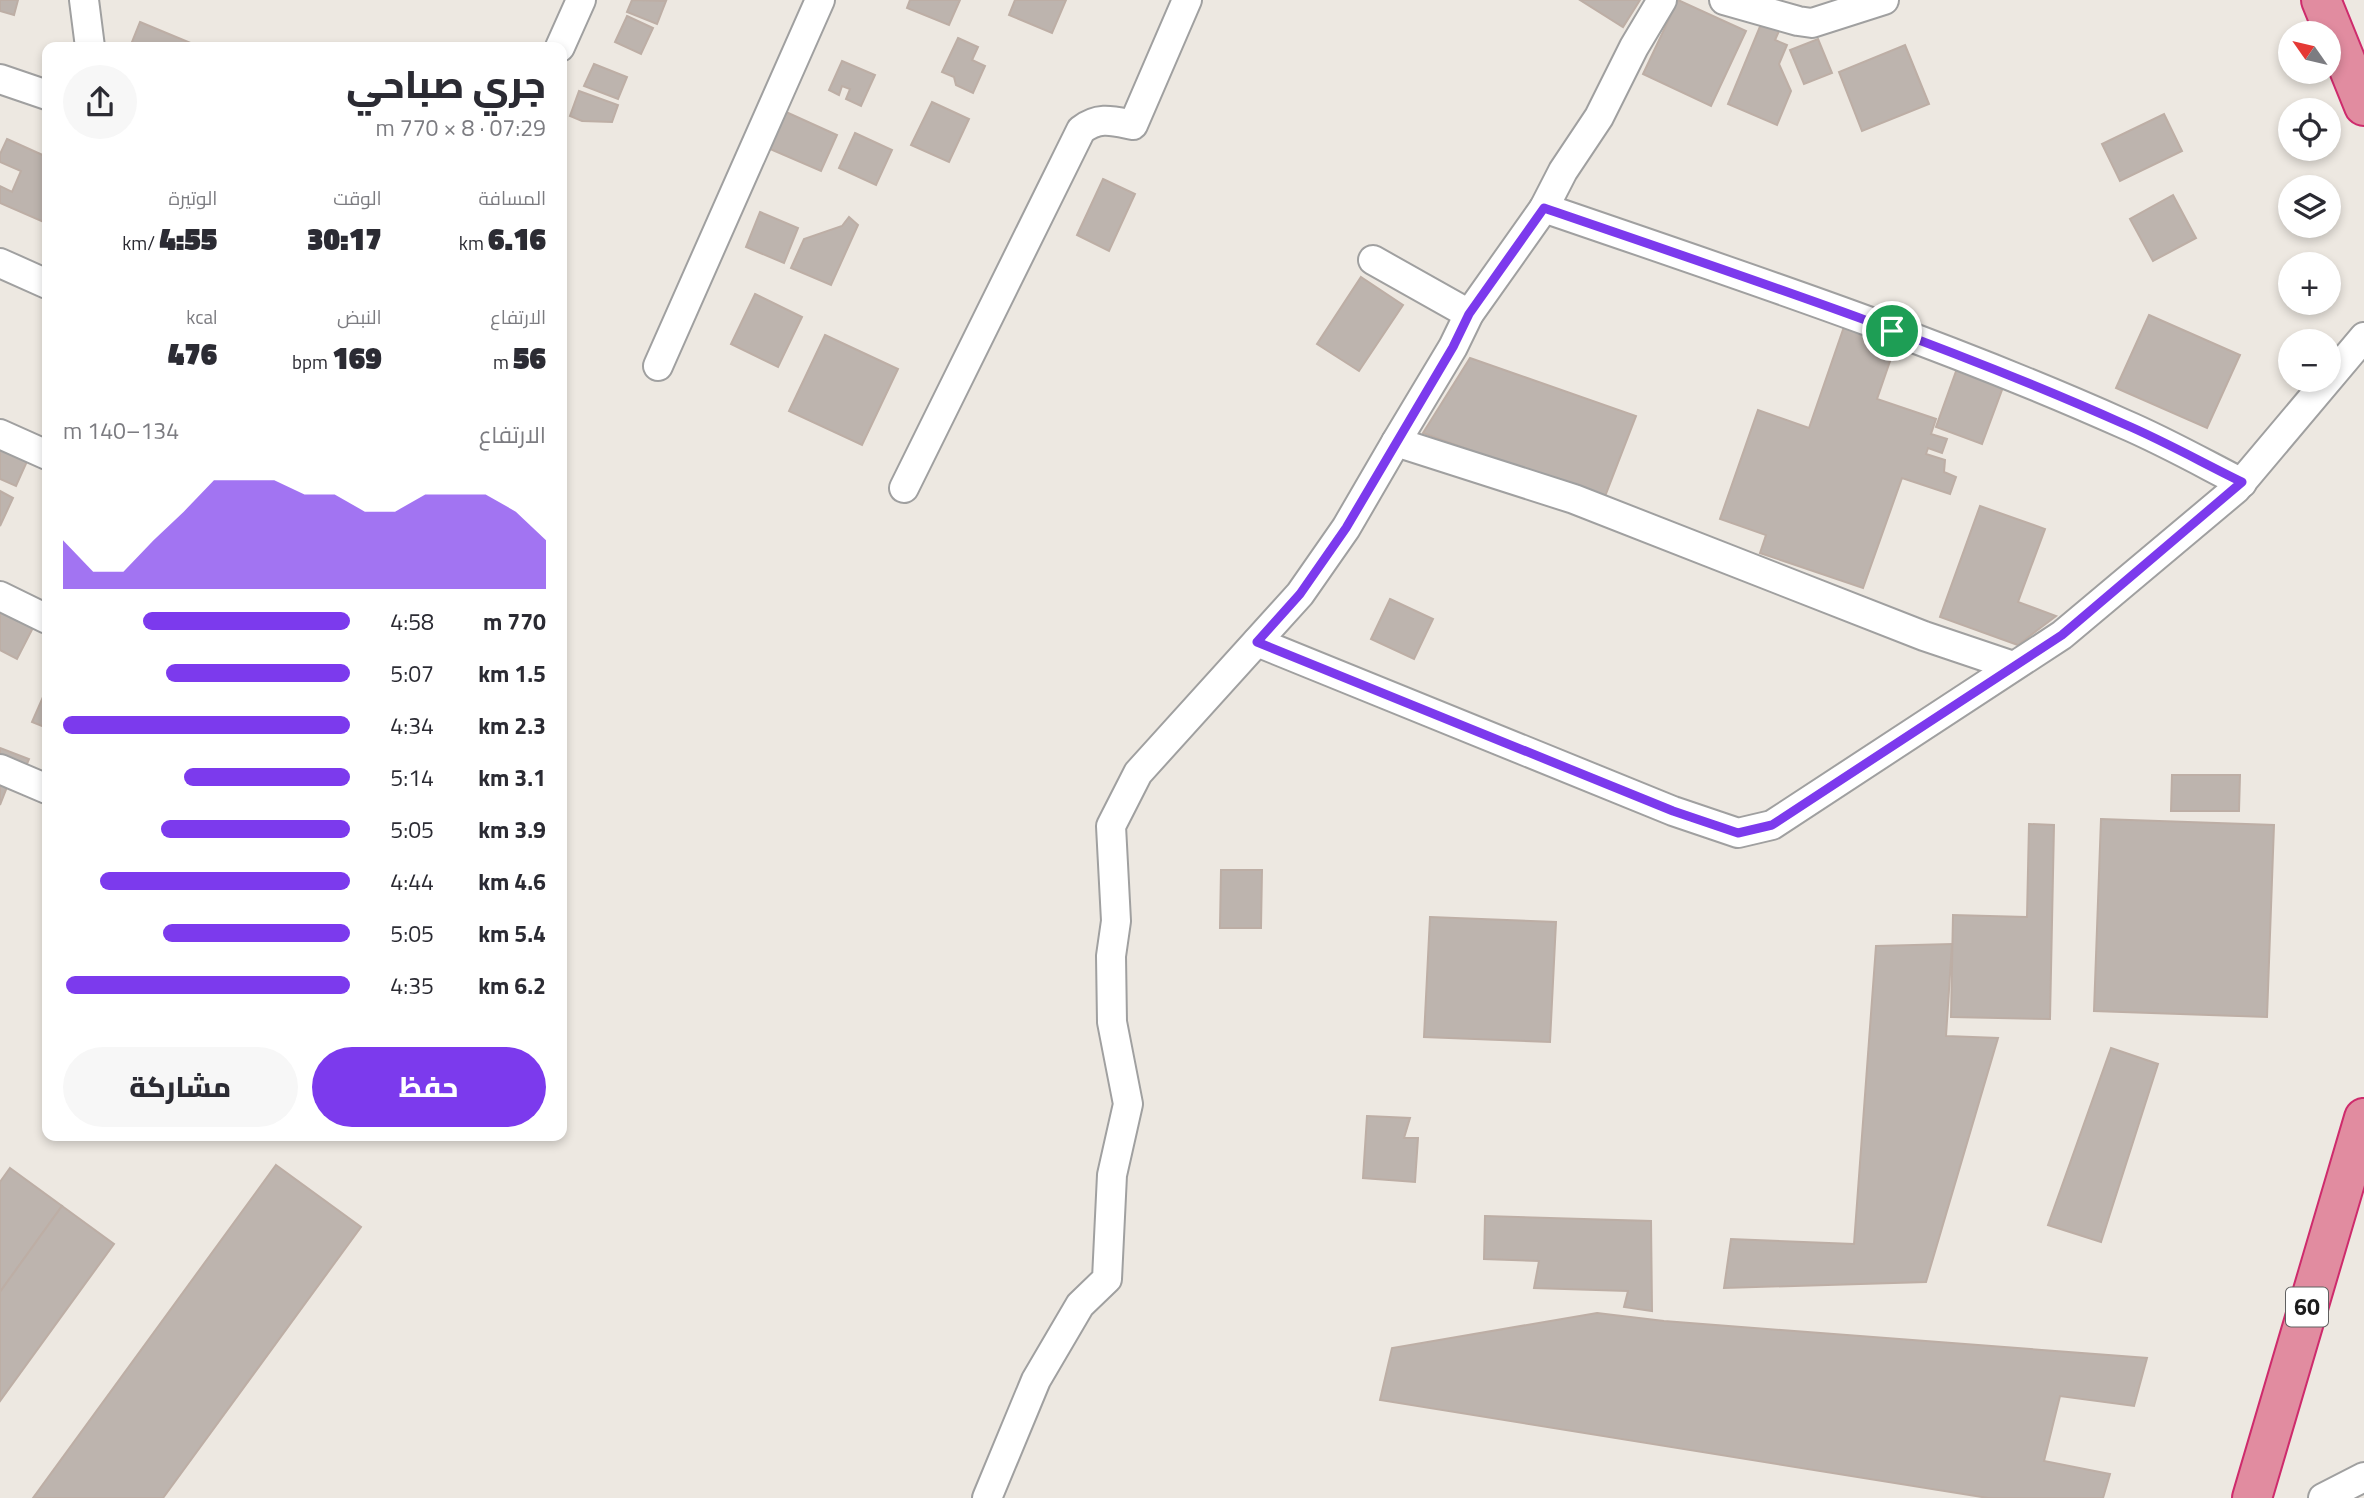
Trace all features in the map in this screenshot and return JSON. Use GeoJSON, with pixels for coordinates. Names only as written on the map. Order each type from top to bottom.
{"type":"FeatureCollection","features":[{"type":"Feature","properties":{"kind":"highway"},"geometry":{"type":"LineString","coordinates":[[2321,0],[2364,106]]}},
{"type":"Feature","properties":{"kind":"highway","name":"60"},"geometry":{"type":"LineString","coordinates":[[2252,1498],[2364,1118]]}},
{"type":"Feature","properties":{"kind":"street"},"geometry":{"type":"LineString","coordinates":[[84,0],[89,42]]}},
{"type":"Feature","properties":{"kind":"street"},"geometry":{"type":"LineString","coordinates":[[562,42],[581,0]]}},
{"type":"Feature","properties":{"kind":"street"},"geometry":{"type":"LineString","coordinates":[[658,366],[820,0]]}},
{"type":"Feature","properties":{"kind":"street"},"geometry":{"type":"LineString","coordinates":[[904,488],[1081,130],[1091,122],[1103,120],[1133,125],[1187,0]]}},
{"type":"Feature","properties":{"kind":"street"},"geometry":{"type":"LineString","coordinates":[[987,1498],[1036,1380],[1080,1305],[1107,1279],[1111,1175],[1128,1104],[1112,1022],[1111,956],[1116,921],[1111,826],[1138,773],[1308,583],[1346,528],[1453,347],[1469,314],[1544,208],[1563,171],[1599,117],[1634,47],[1662,0]]}},
{"type":"Feature","properties":{"kind":"street"},"geometry":{"type":"LineString","coordinates":[[1724,0],[1812,23],[1884,0]]}},
{"type":"Feature","properties":{"kind":"street"},"geometry":{"type":"LineString","coordinates":[[0,79],[42,93]]}},
{"type":"Feature","properties":{"kind":"street"},"geometry":{"type":"LineString","coordinates":[[1544,208],[1753,280],[1947,352],[2125,424],[2242,482]]}},
{"type":"Feature","properties":{"kind":"street"},"geometry":{"type":"LineString","coordinates":[[1373,260],[1469,314]]}},
{"type":"Feature","properties":{"kind":"street"},"geometry":{"type":"LineString","coordinates":[[0,263],[42,282]]}},
{"type":"Feature","properties":{"kind":"street"},"geometry":{"type":"LineString","coordinates":[[1257,642],[1673,811],[1738,833],[1772,825],[2062,635],[2242,482],[2364,337]]}},
{"type":"Feature","properties":{"kind":"street"},"geometry":{"type":"LineString","coordinates":[[0,434],[42,453]]}},
{"type":"Feature","properties":{"kind":"street"},"geometry":{"type":"LineString","coordinates":[[1396,442],[1574,499],[1924,636],[2014,666]]}},
{"type":"Feature","properties":{"kind":"street"},"geometry":{"type":"LineString","coordinates":[[0,596],[42,617]]}},
{"type":"Feature","properties":{"kind":"street"},"geometry":{"type":"LineString","coordinates":[[0,769],[42,787]]}},
{"type":"Feature","properties":{"kind":"street"},"geometry":{"type":"LineString","coordinates":[[2323,1498],[2364,1477]]}},
{"type":"Feature","properties":{"kind":"building"},"geometry":{"type":"Polygon","coordinates":[[[0,0],[18,0],[14,15],[0,11],[0,0]]]}},
{"type":"Feature","properties":{"kind":"building"},"geometry":{"type":"Polygon","coordinates":[[[632,0],[666,1],[657,24],[627,12],[632,0]]]}},
{"type":"Feature","properties":{"kind":"building"},"geometry":{"type":"Polygon","coordinates":[[[910,0],[960,0],[949,25],[907,8],[910,0]]]}},
{"type":"Feature","properties":{"kind":"building"},"geometry":{"type":"Polygon","coordinates":[[[1015,0],[1066,0],[1052,33],[1009,15],[1015,0]]]}},
{"type":"Feature","properties":{"kind":"building"},"geometry":{"type":"Polygon","coordinates":[[[1580,0],[1640,0],[1623,27],[1580,0]]]}},
{"type":"Feature","properties":{"kind":"building"},"geometry":{"type":"Polygon","coordinates":[[[1678,0],[1746,31],[1711,106],[1643,74],[1678,0]]]}},
{"type":"Feature","properties":{"kind":"building"},"geometry":{"type":"Polygon","coordinates":[[[627,16],[653,28],[641,54],[615,42],[627,16]]]}},
{"type":"Feature","properties":{"kind":"building"},"geometry":{"type":"Polygon","coordinates":[[[140,22],[188,42],[132,42],[140,22]]]}},
{"type":"Feature","properties":{"kind":"building"},"geometry":{"type":"Polygon","coordinates":[[[1761,24],[1779,31],[1775,40],[1787,45],[1779,64],[1791,91],[1777,125],[1728,104],[1761,24]]]}},
{"type":"Feature","properties":{"kind":"building"},"geometry":{"type":"Polygon","coordinates":[[[958,38],[978,47],[972,60],[985,66],[973,93],[956,85],[954,77],[942,72],[958,38]]]}},
{"type":"Feature","properties":{"kind":"building"},"geometry":{"type":"Polygon","coordinates":[[[1818,39],[1832,73],[1804,84],[1790,50],[1818,39]]]}},
{"type":"Feature","properties":{"kind":"building"},"geometry":{"type":"Polygon","coordinates":[[[1905,45],[1929,104],[1862,131],[1839,72],[1905,45]]]}},
{"type":"Feature","properties":{"kind":"building"},"geometry":{"type":"Polygon","coordinates":[[[842,61],[875,75],[861,106],[846,99],[850,89],[842,86],[839,95],[829,90],[842,61]]]}},
{"type":"Feature","properties":{"kind":"building"},"geometry":{"type":"Polygon","coordinates":[[[594,64],[627,77],[618,99],[584,86],[594,64]]]}},
{"type":"Feature","properties":{"kind":"building"},"geometry":{"type":"Polygon","coordinates":[[[579,91],[618,105],[612,122],[582,121],[570,116],[579,91]]]}},
{"type":"Feature","properties":{"kind":"building"},"geometry":{"type":"Polygon","coordinates":[[[932,102],[969,119],[949,162],[911,145],[932,102]]]}},
{"type":"Feature","properties":{"kind":"building"},"geometry":{"type":"Polygon","coordinates":[[[786,112],[837,135],[821,171],[770,149],[786,112]]]}},
{"type":"Feature","properties":{"kind":"building"},"geometry":{"type":"Polygon","coordinates":[[[2164,114],[2182,151],[2120,181],[2102,144],[2164,114]]]}},
{"type":"Feature","properties":{"kind":"building"},"geometry":{"type":"Polygon","coordinates":[[[855,133],[892,150],[876,185],[839,168],[855,133]]]}},
{"type":"Feature","properties":{"kind":"building"},"geometry":{"type":"Polygon","coordinates":[[[7,139],[42,155],[42,221],[0,203],[0,186],[12,192],[21,171],[0,162],[0,154],[7,139]]]}},
{"type":"Feature","properties":{"kind":"building"},"geometry":{"type":"Polygon","coordinates":[[[1103,179],[1135,194],[1109,251],[1077,235],[1103,179]]]}},
{"type":"Feature","properties":{"kind":"building"},"geometry":{"type":"Polygon","coordinates":[[[2173,195],[2196,238],[2153,261],[2130,219],[2173,195]]]}},
{"type":"Feature","properties":{"kind":"building"},"geometry":{"type":"Polygon","coordinates":[[[760,212],[798,228],[784,263],[746,247],[760,212]]]}},
{"type":"Feature","properties":{"kind":"building"},"geometry":{"type":"Polygon","coordinates":[[[849,217],[858,225],[831,285],[791,268],[804,239],[842,226],[849,217]]]}},
{"type":"Feature","properties":{"kind":"building"},"geometry":{"type":"Polygon","coordinates":[[[1361,277],[1403,305],[1359,371],[1317,344],[1361,277]]]}},
{"type":"Feature","properties":{"kind":"building"},"geometry":{"type":"Polygon","coordinates":[[[755,294],[802,317],[778,367],[731,344],[755,294]]]}},
{"type":"Feature","properties":{"kind":"building"},"geometry":{"type":"Polygon","coordinates":[[[2149,315],[2240,355],[2207,428],[2116,388],[2149,315]]]}},
{"type":"Feature","properties":{"kind":"building"},"geometry":{"type":"Polygon","coordinates":[[[1846,321],[1898,338],[1877,399],[1936,419],[1931,434],[1947,439],[1942,453],[1928,448],[1926,454],[1945,460],[1944,472],[1956,477],[1950,494],[1902,478],[1863,588],[1760,553],[1766,535],[1720,519],[1758,410],[1809,428],[1846,321]]]}},
{"type":"Feature","properties":{"kind":"building"},"geometry":{"type":"Polygon","coordinates":[[[825,335],[898,369],[862,445],[789,411],[825,335]]]}},
{"type":"Feature","properties":{"kind":"building"},"geometry":{"type":"Polygon","coordinates":[[[1470,358],[1636,416],[1604,499],[1423,433],[1470,358]]]}},
{"type":"Feature","properties":{"kind":"building"},"geometry":{"type":"Polygon","coordinates":[[[1959,363],[2006,379],[1982,444],[1936,427],[1959,363]]]}},
{"type":"Feature","properties":{"kind":"building"},"geometry":{"type":"Polygon","coordinates":[[[0,439],[33,448],[16,486],[0,479],[0,439]]]}},
{"type":"Feature","properties":{"kind":"building"},"geometry":{"type":"Polygon","coordinates":[[[0,491],[13,498],[0,526],[0,491]]]}},
{"type":"Feature","properties":{"kind":"building"},"geometry":{"type":"Polygon","coordinates":[[[1980,506],[2045,529],[2018,602],[2056,616],[2018,645],[1940,617],[1980,506]]]}},
{"type":"Feature","properties":{"kind":"building"},"geometry":{"type":"Polygon","coordinates":[[[1390,599],[1433,619],[1414,659],[1371,639],[1390,599]]]}},
{"type":"Feature","properties":{"kind":"building"},"geometry":{"type":"Polygon","coordinates":[[[0,600],[39,616],[17,659],[0,650],[0,600]]]}},
{"type":"Feature","properties":{"kind":"building"},"geometry":{"type":"Polygon","coordinates":[[[42,699],[42,726],[32,722],[42,699]]]}},
{"type":"Feature","properties":{"kind":"building"},"geometry":{"type":"Polygon","coordinates":[[[0,748],[29,759],[18,786],[9,782],[0,805],[0,748]]]}},
{"type":"Feature","properties":{"kind":"building"},"geometry":{"type":"Polygon","coordinates":[[[2172,775],[2240,775],[2239,811],[2171,811],[2172,775]]]}},
{"type":"Feature","properties":{"kind":"building"},"geometry":{"type":"Polygon","coordinates":[[[2101,819],[2274,825],[2267,1017],[2094,1011],[2101,819]]]}},
{"type":"Feature","properties":{"kind":"building"},"geometry":{"type":"Polygon","coordinates":[[[2029,824],[2054,825],[2050,1019],[1951,1017],[1953,915],[2027,917],[2029,824]]]}},
{"type":"Feature","properties":{"kind":"building"},"geometry":{"type":"Polygon","coordinates":[[[1221,870],[1262,870],[1261,928],[1220,928],[1221,870]]]}},
{"type":"Feature","properties":{"kind":"building"},"geometry":{"type":"Polygon","coordinates":[[[1430,917],[1556,922],[1550,1042],[1424,1037],[1430,917]]]}},
{"type":"Feature","properties":{"kind":"building"},"geometry":{"type":"Polygon","coordinates":[[[1952,944],[1946,1036],[1998,1038],[1926,1282],[1724,1288],[1731,1239],[1854,1244],[1876,946],[1952,944]]]}},
{"type":"Feature","properties":{"kind":"building"},"geometry":{"type":"Polygon","coordinates":[[[2111,1048],[2158,1064],[2101,1242],[2048,1225],[2111,1048]]]}},
{"type":"Feature","properties":{"kind":"building"},"geometry":{"type":"Polygon","coordinates":[[[1367,1116],[1410,1118],[1404,1138],[1418,1138],[1415,1182],[1363,1178],[1367,1116]]]}},
{"type":"Feature","properties":{"kind":"building"},"geometry":{"type":"Polygon","coordinates":[[[276,1165],[361,1227],[163,1498],[33,1498],[276,1165]]]}},
{"type":"Feature","properties":{"kind":"building"},"geometry":{"type":"Polygon","coordinates":[[[10,1168],[62,1206],[0,1292],[0,1182],[10,1168]]]}},
{"type":"Feature","properties":{"kind":"building"},"geometry":{"type":"Polygon","coordinates":[[[62,1206],[114,1244],[0,1401],[0,1292],[62,1206]]]}},
{"type":"Feature","properties":{"kind":"building"},"geometry":{"type":"Polygon","coordinates":[[[1485,1216],[1651,1221],[1652,1311],[1624,1307],[1628,1291],[1534,1288],[1539,1261],[1484,1259],[1485,1216]]]}},
{"type":"Feature","properties":{"kind":"building"},"geometry":{"type":"Polygon","coordinates":[[[1597,1313],[1664,1321],[2147,1358],[2134,1406],[2060,1396],[2044,1461],[2110,1474],[2103,1498],[1988,1498],[1380,1400],[1392,1348],[1597,1313]]]}},
{"type":"Feature","properties":{"kind":"route"},"geometry":{"type":"LineString","coordinates":[[1544,208],[1892,331],[2125,424],[2242,482],[2062,635],[1772,825],[1738,833],[1673,811],[1257,642],[1300,594],[1346,528],[1453,347],[1469,314],[1544,208]]}}]}
